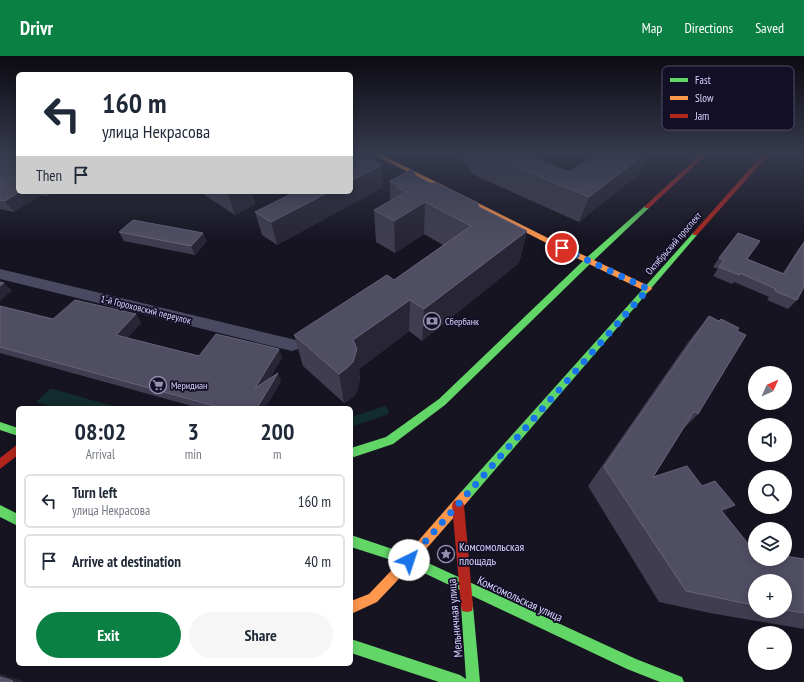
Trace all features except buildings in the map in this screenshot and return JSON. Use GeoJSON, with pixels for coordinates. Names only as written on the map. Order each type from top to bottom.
{"type":"FeatureCollection","features":[{"type":"Feature","properties":{"kind":"main road"},"geometry":{"type":"LineString","coordinates":[[434,183],[588,261],[648,289]]}},
{"type":"Feature","properties":{"kind":"main road"},"geometry":{"type":"LineString","coordinates":[[353,452],[389,441],[442,402],[588,261],[672,183]]}},
{"type":"Feature","properties":{"kind":"main road","name":"Октябрьский проспект"},"geometry":{"type":"LineString","coordinates":[[353,607],[372,598],[409,560],[740,183]]}},
{"type":"Feature","properties":{"kind":"main road"},"geometry":{"type":"LineString","coordinates":[[0,426],[16,431]]}},
{"type":"Feature","properties":{"kind":"main road"},"geometry":{"type":"LineString","coordinates":[[0,464],[16,451]]}},
{"type":"Feature","properties":{"kind":"main road","name":"Мельничная улица"},"geometry":{"type":"LineString","coordinates":[[458,505],[473,682]]}},
{"type":"Feature","properties":{"kind":"main road"},"geometry":{"type":"LineString","coordinates":[[0,511],[16,519]]}},
{"type":"Feature","properties":{"kind":"main road","name":"Комсомольская улица"},"geometry":{"type":"LineString","coordinates":[[353,542],[409,560],[632,664],[677,682]]}},
{"type":"Feature","properties":{"kind":"main road"},"geometry":{"type":"LineString","coordinates":[[353,647],[460,682]]}},
{"type":"Feature","properties":{"kind":"street","name":"1-й Гороховский переулок"},"geometry":{"type":"LineString","coordinates":[[0,274],[292,345]]}},
{"type":"Feature","properties":{"kind":"green space"},"geometry":{"type":"Polygon","coordinates":[[[50,389],[53,389],[113,406],[49,406],[36,402],[50,389]]]}},
{"type":"Feature","properties":{"kind":"green space"},"geometry":{"type":"Polygon","coordinates":[[[385,406],[389,412],[386,415],[353,426],[353,416],[385,406]]]}},
{"type":"Feature","properties":{"kind":"traffic: fast"},"geometry":{"type":"LineString","coordinates":[[353,452],[389,441],[442,402],[588,261],[647,207]]}},
{"type":"Feature","properties":{"kind":"traffic: fast"},"geometry":{"type":"LineString","coordinates":[[465,496],[695,234]]}},
{"type":"Feature","properties":{"kind":"traffic: fast"},"geometry":{"type":"LineString","coordinates":[[0,426],[16,431]]}},
{"type":"Feature","properties":{"kind":"traffic: fast"},"geometry":{"type":"LineString","coordinates":[[0,511],[16,519]]}},
{"type":"Feature","properties":{"kind":"traffic: fast"},"geometry":{"type":"LineString","coordinates":[[353,542],[409,560]]}},
{"type":"Feature","properties":{"kind":"traffic: fast"},"geometry":{"type":"LineString","coordinates":[[409,560],[632,664],[677,682]]}},
{"type":"Feature","properties":{"kind":"traffic: fast"},"geometry":{"type":"LineString","coordinates":[[467,606],[473,682]]}},
{"type":"Feature","properties":{"kind":"traffic: fast"},"geometry":{"type":"LineString","coordinates":[[353,647],[460,682]]}},
{"type":"Feature","properties":{"kind":"traffic: slow"},"geometry":{"type":"LineString","coordinates":[[434,183],[562,248],[648,289]]}},
{"type":"Feature","properties":{"kind":"traffic: slow"},"geometry":{"type":"LineString","coordinates":[[353,607],[373,598],[409,560],[465,496]]}},
{"type":"Feature","properties":{"kind":"traffic: jam"},"geometry":{"type":"LineString","coordinates":[[647,207],[673,183]]}},
{"type":"Feature","properties":{"kind":"traffic: jam"},"geometry":{"type":"LineString","coordinates":[[695,234],[740,183]]}},
{"type":"Feature","properties":{"kind":"traffic: jam"},"geometry":{"type":"LineString","coordinates":[[0,464],[16,451]]}},
{"type":"Feature","properties":{"kind":"traffic: jam"},"geometry":{"type":"LineString","coordinates":[[458,505],[467,606]]}},
{"type":"Feature","properties":{"kind":"place","name":"Сбербанк"},"geometry":{"type":"Point","coordinates":[432,321]}},
{"type":"Feature","properties":{"kind":"place","name":"Меридиан"},"geometry":{"type":"Point","coordinates":[158,385]}},
{"type":"Feature","properties":{"kind":"place","name":"Комсомольская площадь"},"geometry":{"type":"Point","coordinates":[446,554]}},
{"type":"Feature","properties":{"kind":"route"},"geometry":{"type":"LineString","coordinates":[[409,560],[648,289],[562,248]]}}]}
